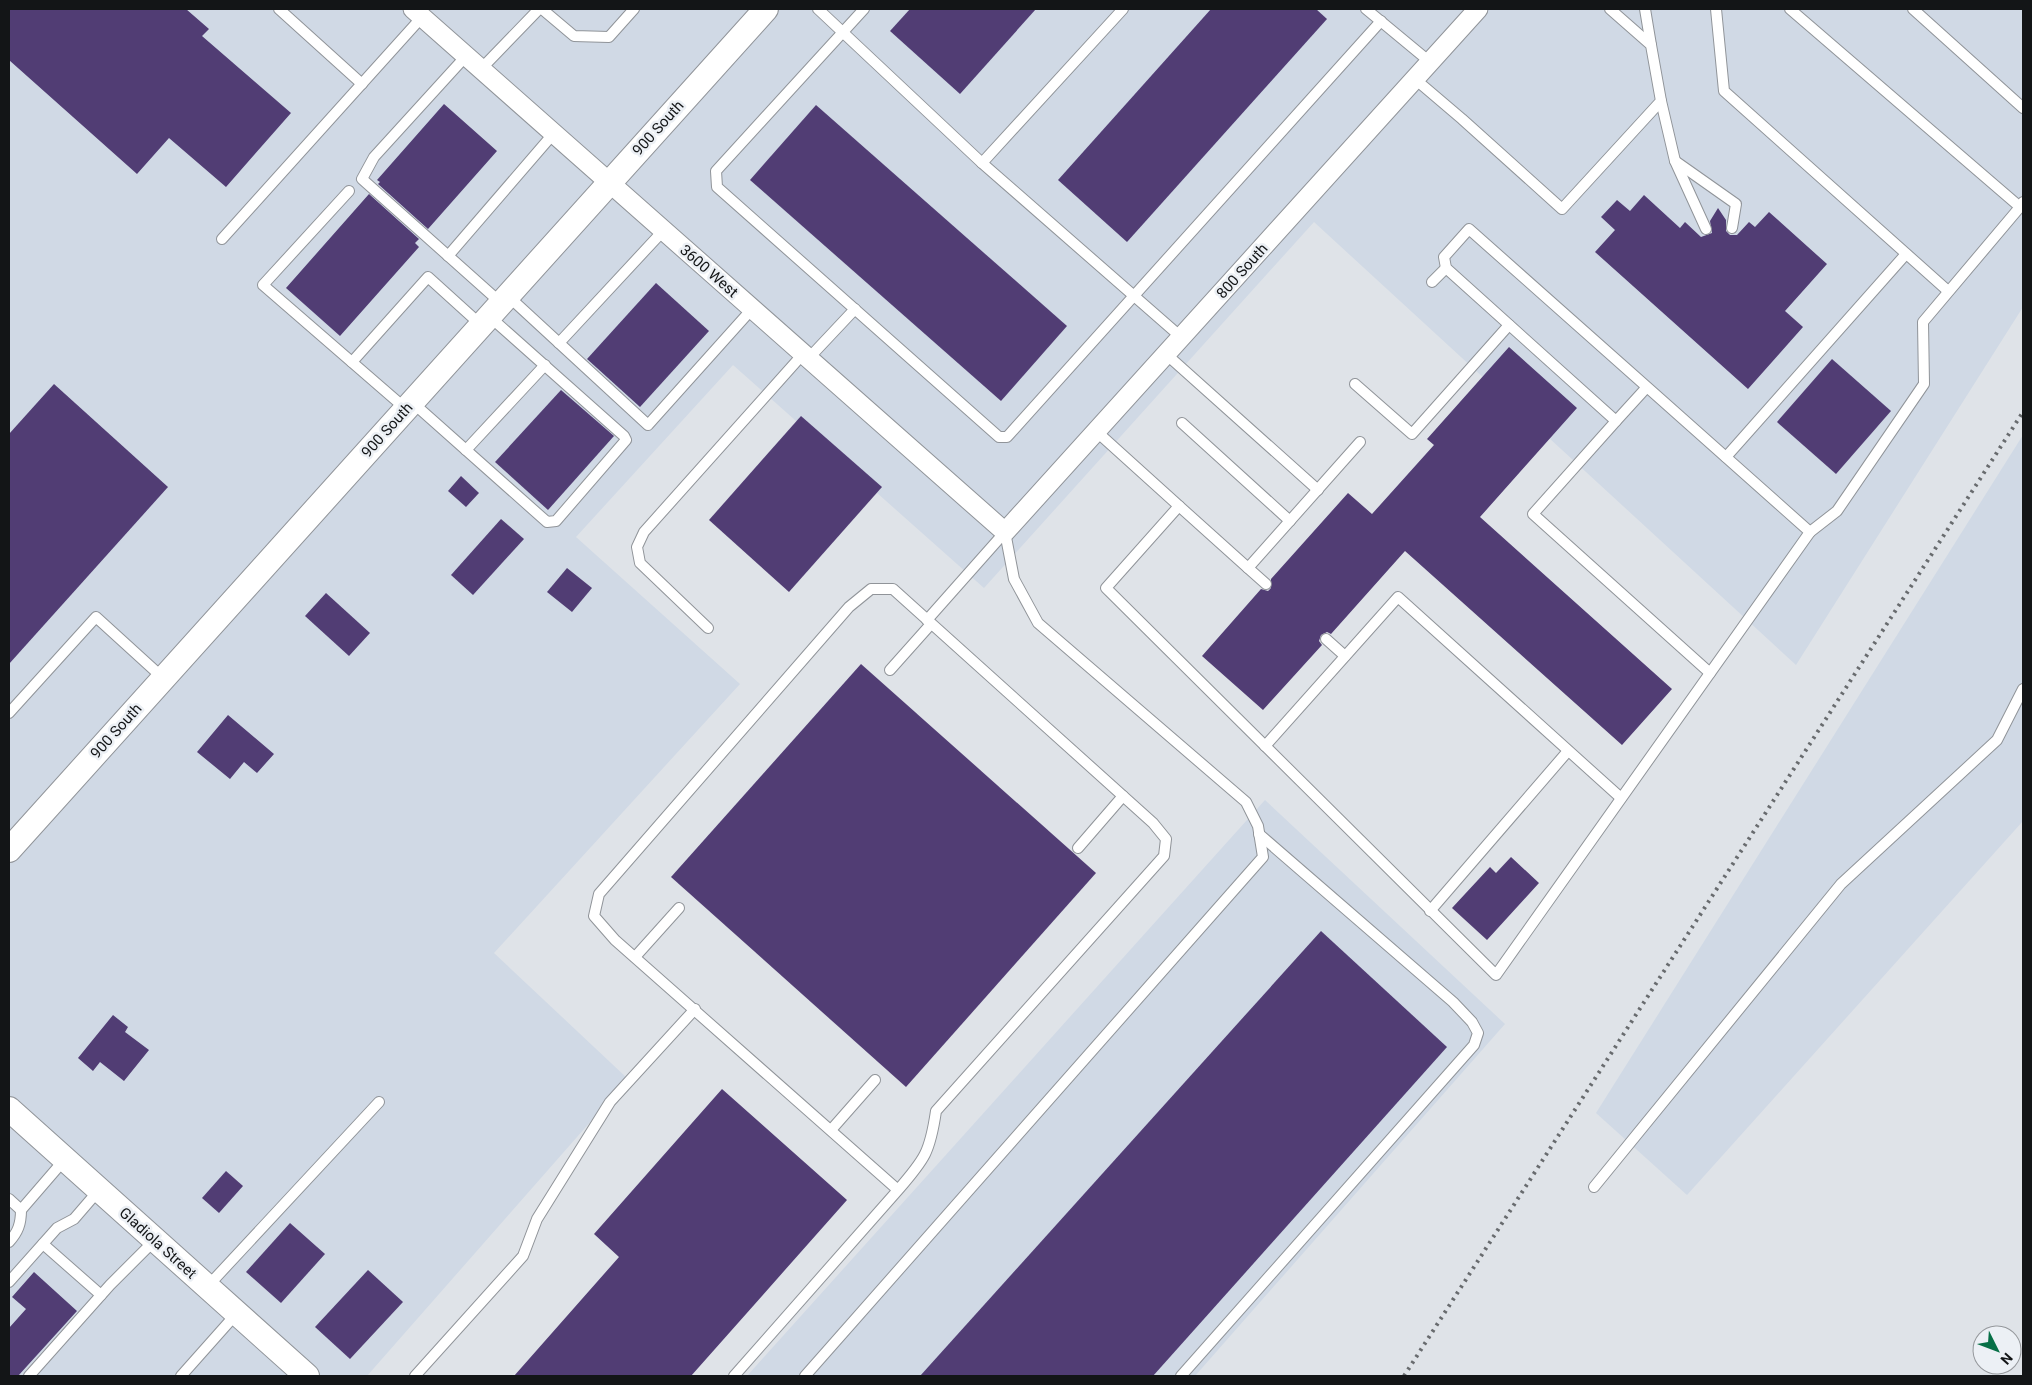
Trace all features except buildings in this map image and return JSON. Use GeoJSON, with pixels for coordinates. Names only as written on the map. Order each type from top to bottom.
{"type":"FeatureCollection","features":[{"type":"Feature","properties":{"kind":"street","name":"900 South"},"geometry":{"type":"LineString","coordinates":[[9,850],[766,9]]}},
{"type":"Feature","properties":{"kind":"street","name":"800 South"},"geometry":{"type":"LineString","coordinates":[[1005,532],[1478,9]]}},
{"type":"Feature","properties":{"kind":"street","name":"3600 West"},"geometry":{"type":"LineString","coordinates":[[418,13],[1005,532]]}},
{"type":"Feature","properties":{"kind":"street","name":"Gladiola Street"},"geometry":{"type":"LineString","coordinates":[[9,1109],[307,1376]]}},
{"type":"Feature","properties":{"kind":"lane"},"geometry":{"type":"LineString","coordinates":[[279,9],[362,84]]}},
{"type":"Feature","properties":{"kind":"lane"},"geometry":{"type":"LineString","coordinates":[[481,69],[541,9],[574,36],[609,37],[634,9]]}},
{"type":"Feature","properties":{"kind":"lane"},"geometry":{"type":"LineString","coordinates":[[818,9],[982,163],[1181,337]]}},
{"type":"Feature","properties":{"kind":"lane"},"geometry":{"type":"LineString","coordinates":[[864,9],[716,171],[717,187],[999,437],[1007,437],[1380,21]]}},
{"type":"Feature","properties":{"kind":"lane"},"geometry":{"type":"LineString","coordinates":[[982,163],[1123,9]]}},
{"type":"Feature","properties":{"kind":"lane"},"geometry":{"type":"LineString","coordinates":[[1366,9],[1430,62]]}},
{"type":"Feature","properties":{"kind":"lane"},"geometry":{"type":"LineString","coordinates":[[1610,9],[1651,44]]}},
{"type":"Feature","properties":{"kind":"lane"},"geometry":{"type":"LineString","coordinates":[[1645,9],[1661,101],[1675,161],[1706,229]]}},
{"type":"Feature","properties":{"kind":"lane"},"geometry":{"type":"LineString","coordinates":[[1716,9],[1724,90],[1948,292]]}},
{"type":"Feature","properties":{"kind":"lane"},"geometry":{"type":"LineString","coordinates":[[1178,506],[1106,588],[1496,976],[1810,532],[1837,511],[1924,384],[1923,322],[2022,204],[1790,9]]}},
{"type":"Feature","properties":{"kind":"lane"},"geometry":{"type":"LineString","coordinates":[[1913,9],[2023,108]]}},
{"type":"Feature","properties":{"kind":"lane"},"geometry":{"type":"LineString","coordinates":[[222,239],[362,84],[418,13]]}},
{"type":"Feature","properties":{"kind":"lane"},"geometry":{"type":"LineString","coordinates":[[349,191],[264,285],[352,362],[466,450],[547,522],[556,521],[626,440],[624,436],[544,365],[448,256],[362,179],[374,157],[466,56]]}},
{"type":"Feature","properties":{"kind":"lane"},"geometry":{"type":"LineString","coordinates":[[1415,79],[1562,209],[1661,101]]}},
{"type":"Feature","properties":{"kind":"lane"},"geometry":{"type":"LineString","coordinates":[[448,256],[554,133]]}},
{"type":"Feature","properties":{"kind":"lane"},"geometry":{"type":"LineString","coordinates":[[1675,161],[1736,204],[1732,228]]}},
{"type":"Feature","properties":{"kind":"lane"},"geometry":{"type":"LineString","coordinates":[[1616,421],[1446,268],[1444,257],[1469,229],[1810,532]]}},
{"type":"Feature","properties":{"kind":"lane"},"geometry":{"type":"LineString","coordinates":[[560,343],[663,231]]}},
{"type":"Feature","properties":{"kind":"lane"},"geometry":{"type":"LineString","coordinates":[[1726,457],[1906,254]]}},
{"type":"Feature","properties":{"kind":"lane"},"geometry":{"type":"LineString","coordinates":[[1432,282],[1446,268]]}},
{"type":"Feature","properties":{"kind":"lane"},"geometry":{"type":"LineString","coordinates":[[352,362],[428,277],[560,343],[648,425],[752,309]]}},
{"type":"Feature","properties":{"kind":"lane"},"geometry":{"type":"LineString","coordinates":[[708,628],[640,563],[637,546],[644,532],[805,357],[855,310]]}},
{"type":"Feature","properties":{"kind":"lane"},"geometry":{"type":"LineString","coordinates":[[1355,384],[1412,434],[1509,325]]}},
{"type":"Feature","properties":{"kind":"lane"},"geometry":{"type":"LineString","coordinates":[[1166,354],[1318,490]]}},
{"type":"Feature","properties":{"kind":"lane"},"geometry":{"type":"LineString","coordinates":[[466,450],[544,365]]}},
{"type":"Feature","properties":{"kind":"lane"},"geometry":{"type":"LineString","coordinates":[[1647,387],[1533,514],[1710,673]]}},
{"type":"Feature","properties":{"kind":"lane"},"geometry":{"type":"LineString","coordinates":[[1182,423],[1290,521]]}},
{"type":"Feature","properties":{"kind":"lane"},"geometry":{"type":"LineString","coordinates":[[1096,431],[1266,584]]}},
{"type":"Feature","properties":{"kind":"lane"},"geometry":{"type":"LineString","coordinates":[[1248,568],[1360,442]]}},
{"type":"Feature","properties":{"kind":"lane"},"geometry":{"type":"LineString","coordinates":[[890,670],[1005,532]]}},
{"type":"Feature","properties":{"kind":"lane"},"geometry":{"type":"LineString","coordinates":[[805,1376],[1262,857],[1258,826],[1246,802],[1038,623],[1014,579],[1005,532]]}},
{"type":"Feature","properties":{"kind":"lane"},"geometry":{"type":"LineString","coordinates":[[734,1376],[898,1190],[924,1160],[933,1135],[936,1111],[1164,856],[1166,839],[1154,823],[893,589],[871,589],[849,607],[599,894],[594,916],[615,940],[898,1190]]}},
{"type":"Feature","properties":{"kind":"lane"},"geometry":{"type":"LineString","coordinates":[[1265,746],[1398,597],[1621,798]]}},
{"type":"Feature","properties":{"kind":"lane"},"geometry":{"type":"LineString","coordinates":[[9,713],[96,617],[163,678]]}},
{"type":"Feature","properties":{"kind":"lane"},"geometry":{"type":"LineString","coordinates":[[1326,639],[1345,656]]}},
{"type":"Feature","properties":{"kind":"lane"},"geometry":{"type":"LineString","coordinates":[[1594,1187],[1841,884],[1997,740],[2023,689]]}},
{"type":"Feature","properties":{"kind":"lane"},"geometry":{"type":"LineString","coordinates":[[1430,911],[1568,751]]}},
{"type":"Feature","properties":{"kind":"lane"},"geometry":{"type":"LineString","coordinates":[[1078,848],[1124,796]]}},
{"type":"Feature","properties":{"kind":"lane"},"geometry":{"type":"LineString","coordinates":[[1181,1376],[1474,1045],[1478,1034],[1472,1022],[1453,1002],[1259,834]]}},
{"type":"Feature","properties":{"kind":"lane"},"geometry":{"type":"LineString","coordinates":[[635,957],[679,908]]}},
{"type":"Feature","properties":{"kind":"lane"},"geometry":{"type":"LineString","coordinates":[[415,1376],[523,1256],[538,1219],[610,1102],[695,1009]]}},
{"type":"Feature","properties":{"kind":"lane"},"geometry":{"type":"LineString","coordinates":[[831,1130],[875,1080]]}},
{"type":"Feature","properties":{"kind":"lane"},"geometry":{"type":"LineString","coordinates":[[207,1287],[379,1102]]}},
{"type":"Feature","properties":{"kind":"lane"},"geometry":{"type":"LineString","coordinates":[[9,1242],[17,1234],[21,1221],[21,1210],[65,1159]]}},
{"type":"Feature","properties":{"kind":"lane"},"geometry":{"type":"LineString","coordinates":[[9,1282],[57,1228],[74,1219],[99,1190]]}},
{"type":"Feature","properties":{"kind":"lane"},"geometry":{"type":"LineString","coordinates":[[9,1199],[21,1210]]}},
{"type":"Feature","properties":{"kind":"lane"},"geometry":{"type":"LineString","coordinates":[[29,1376],[101,1295],[155,1240]]}},
{"type":"Feature","properties":{"kind":"lane"},"geometry":{"type":"LineString","coordinates":[[43,1244],[101,1295]]}},
{"type":"Feature","properties":{"kind":"lane"},"geometry":{"type":"LineString","coordinates":[[181,1376],[237,1313]]}},
{"type":"Feature","properties":{"kind":"shaded area"},"geometry":{"type":"Polygon","coordinates":[[[9,9],[2023,9],[2023,307],[1796,665],[1314,222],[984,588],[733,365],[576,537],[740,684],[494,953],[628,1079],[367,1376],[9,1376],[9,9]]]}},
{"type":"Feature","properties":{"kind":"shaded area"},"geometry":{"type":"Polygon","coordinates":[[[2023,435],[2023,821],[1687,1195],[1596,1113],[2023,435]]]}},
{"type":"Feature","properties":{"kind":"shaded area"},"geometry":{"type":"Polygon","coordinates":[[[1265,800],[1505,1024],[1195,1376],[747,1376],[1265,800]]]}},
{"type":"Feature","properties":{"kind":"railway"},"geometry":{"type":"LineString","coordinates":[[1404,1376],[2023,412]]}}]}
